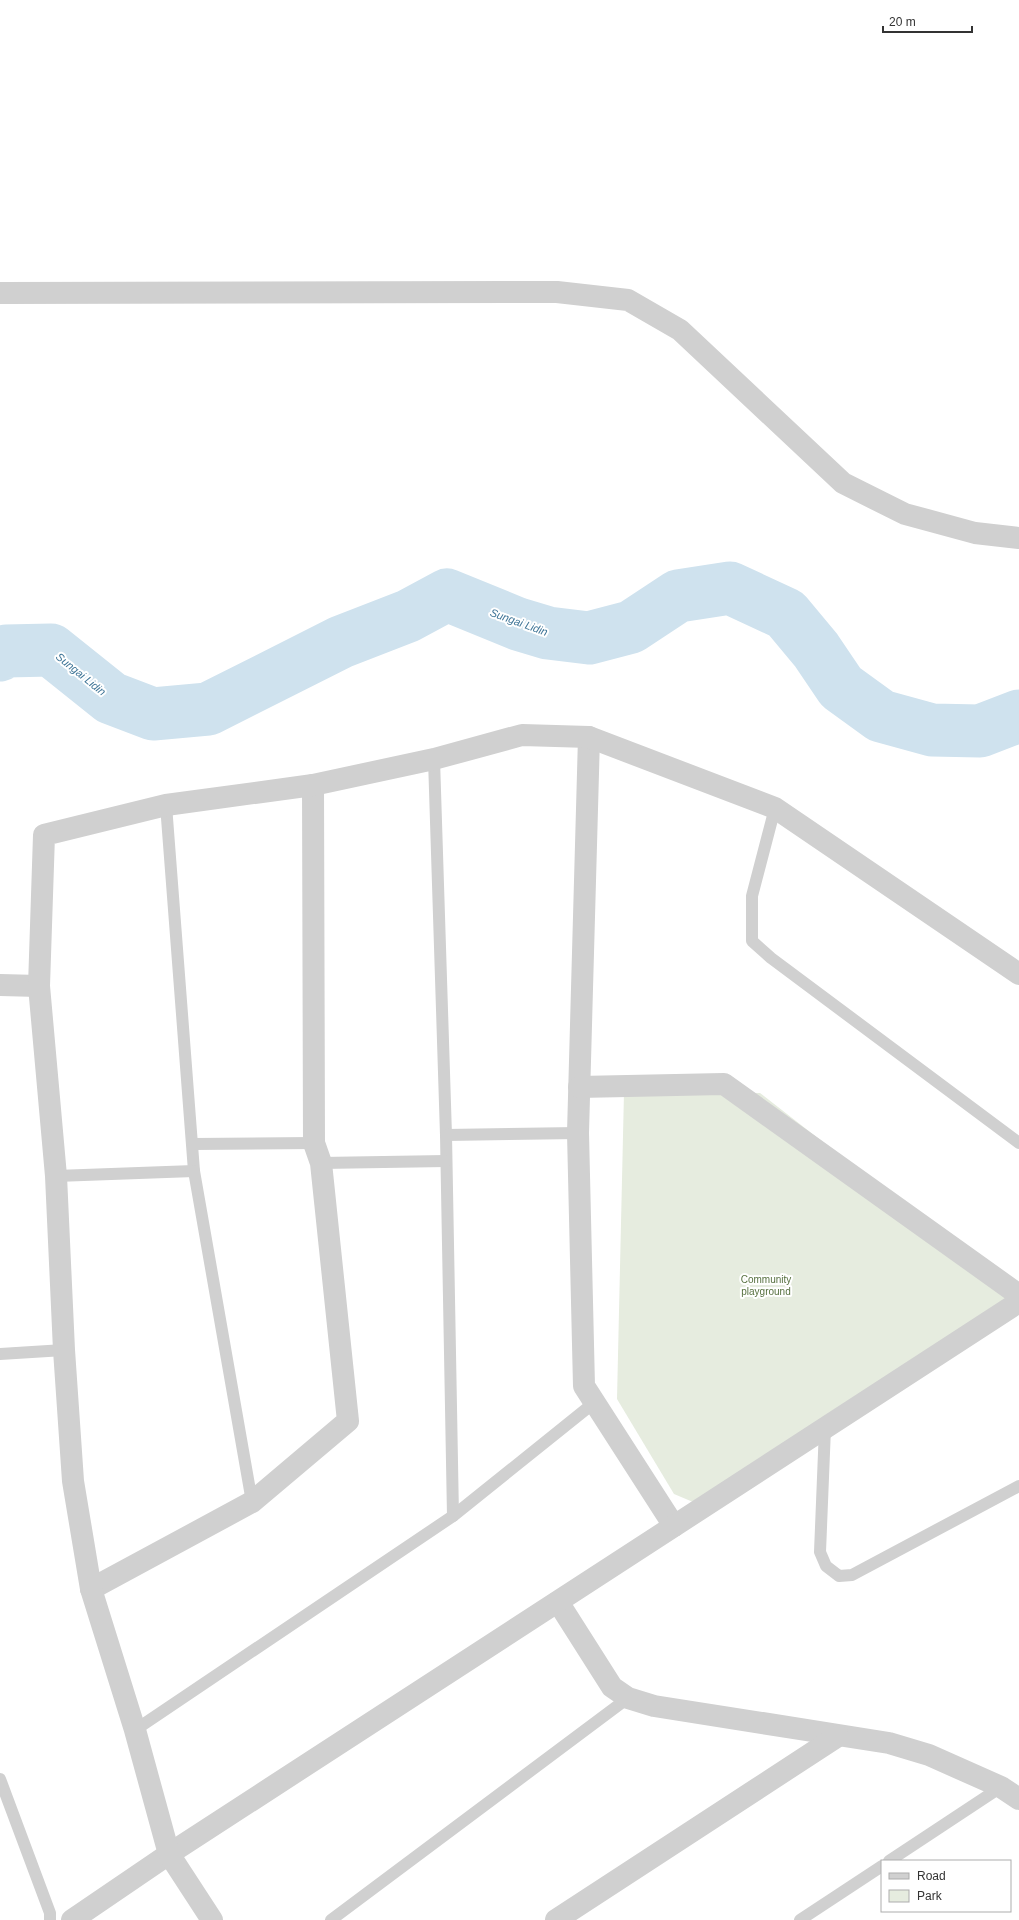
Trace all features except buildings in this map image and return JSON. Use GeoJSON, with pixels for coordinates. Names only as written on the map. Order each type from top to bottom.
{"type":"FeatureCollection","features":[{"type":"Feature","properties":{"kind":"street"},"geometry":{"type":"LineString","coordinates":[[0,293],[558,292],[628,300],[680,330],[843,483],[906,514],[975,532],[1019,538]]}},
{"type":"Feature","properties":{"kind":"street"},"geometry":{"type":"LineString","coordinates":[[212,1920],[169,1854],[135,1730],[91,1589],[72,1480],[56,1176],[40,986],[44,835],[166,805],[313,786],[434,759],[522,735],[589,737],[775,808],[1019,974]]}},
{"type":"Feature","properties":{"kind":"street"},"geometry":{"type":"LineString","coordinates":[[589,737],[578,1133],[584,1386],[674,1526]]}},
{"type":"Feature","properties":{"kind":"street"},"geometry":{"type":"LineString","coordinates":[[91,1589],[252,1502],[348,1421],[321,1163],[314,1143],[313,786]]}},
{"type":"Feature","properties":{"kind":"street"},"geometry":{"type":"LineString","coordinates":[[0,985],[40,986]]}},
{"type":"Feature","properties":{"kind":"street"},"geometry":{"type":"LineString","coordinates":[[579,1087],[724,1084],[1019,1295]]}},
{"type":"Feature","properties":{"kind":"street"},"geometry":{"type":"LineString","coordinates":[[72,1920],[169,1854],[1019,1302]]}},
{"type":"Feature","properties":{"kind":"street"},"geometry":{"type":"LineString","coordinates":[[558,1602],[612,1687],[628,1698],[654,1706],[889,1743],[929,1755],[1010,1793]]}},
{"type":"Feature","properties":{"kind":"street"},"geometry":{"type":"LineString","coordinates":[[556,1920],[838,1736]]}},
{"type":"Feature","properties":{"kind":"lane"},"geometry":{"type":"LineString","coordinates":[[434,759],[446,1135],[453,1516]]}},
{"type":"Feature","properties":{"kind":"lane"},"geometry":{"type":"LineString","coordinates":[[166,805],[194,1171],[252,1502]]}},
{"type":"Feature","properties":{"kind":"lane"},"geometry":{"type":"LineString","coordinates":[[775,808],[752,896],[752,941],[771,958],[1019,1143]]}},
{"type":"Feature","properties":{"kind":"lane"},"geometry":{"type":"LineString","coordinates":[[446,1135],[578,1133]]}},
{"type":"Feature","properties":{"kind":"lane"},"geometry":{"type":"LineString","coordinates":[[192,1144],[314,1143]]}},
{"type":"Feature","properties":{"kind":"lane"},"geometry":{"type":"LineString","coordinates":[[321,1163],[446,1161]]}},
{"type":"Feature","properties":{"kind":"lane"},"geometry":{"type":"LineString","coordinates":[[56,1176],[194,1171]]}},
{"type":"Feature","properties":{"kind":"lane"},"geometry":{"type":"LineString","coordinates":[[0,1354],[64,1350]]}},
{"type":"Feature","properties":{"kind":"lane"},"geometry":{"type":"LineString","coordinates":[[135,1730],[453,1516],[595,1402]]}},
{"type":"Feature","properties":{"kind":"lane"},"geometry":{"type":"LineString","coordinates":[[825,1428],[820,1552],[826,1566],[839,1576],[852,1575],[1007,1494],[1019,1486]]}},
{"type":"Feature","properties":{"kind":"lane"},"geometry":{"type":"LineString","coordinates":[[331,1920],[628,1698]]}},
{"type":"Feature","properties":{"kind":"lane"},"geometry":{"type":"LineString","coordinates":[[0,1779],[50,1913],[50,1920]]}},
{"type":"Feature","properties":{"kind":"lane"},"geometry":{"type":"LineString","coordinates":[[892,1860],[1010,1793]]}},
{"type":"Feature","properties":{"kind":"lane"},"geometry":{"type":"LineString","coordinates":[[800,1920],[881,1867]]}},
{"type":"Feature","properties":{"kind":"green space","name":"Community playground"},"geometry":{"type":"Polygon","coordinates":[[[624,1092],[760,1093],[1019,1295],[693,1502],[674,1494],[617,1399],[624,1092]]]}},
{"type":"Feature","properties":{"kind":"waterway","name":"Sungai Lidin"},"geometry":{"type":"LineString","coordinates":[[0,655],[6,651],[51,650],[111,698],[153,714],[208,709],[341,642],[408,616],[447,595],[518,624],[548,633],[589,638],[631,627],[678,596],[730,588],[786,614],[816,650],[841,687],[881,716],[932,730],[980,731],[1019,716]]}}]}
